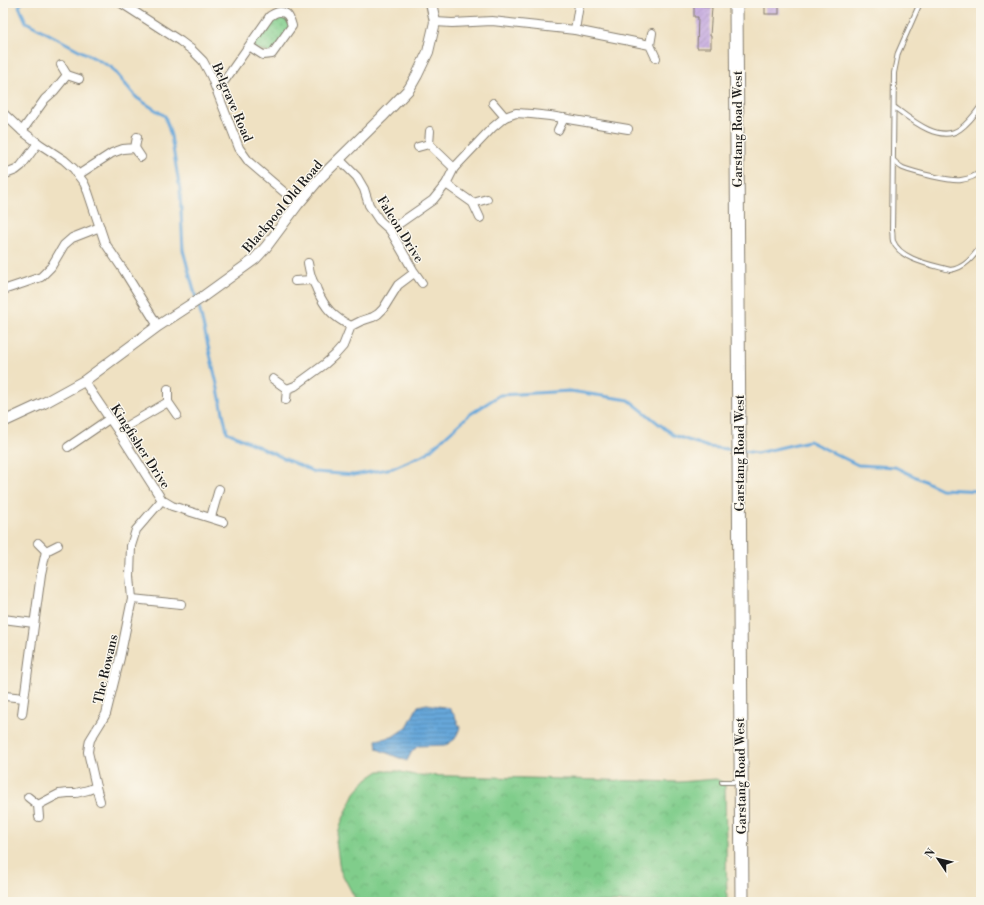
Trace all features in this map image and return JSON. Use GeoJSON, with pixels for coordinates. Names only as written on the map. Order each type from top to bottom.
{"type":"FeatureCollection","features":[{"type":"Feature","properties":{"kind":"main road","name":"Garstang Road West"},"geometry":{"type":"LineString","coordinates":[[736,3],[742,902]]}},
{"type":"Feature","properties":{"kind":"street","name":"Belgrave Road"},"geometry":{"type":"LineString","coordinates":[[121,3],[192,50],[202,61],[212,76],[238,148],[254,166],[298,204]]}},
{"type":"Feature","properties":{"kind":"street","name":"Blackpool Old Road"},"geometry":{"type":"LineString","coordinates":[[3,422],[44,404],[84,381],[158,326],[238,273],[255,259],[320,178],[409,89],[428,52],[435,22],[431,3]]}},
{"type":"Feature","properties":{"kind":"street"},"geometry":{"type":"LineString","coordinates":[[576,30],[580,5]]}},
{"type":"Feature","properties":{"kind":"street"},"geometry":{"type":"LineString","coordinates":[[216,87],[225,80],[270,16],[279,12],[286,13],[292,26],[272,54],[263,55],[249,46]]}},
{"type":"Feature","properties":{"kind":"street"},"geometry":{"type":"LineString","coordinates":[[435,22],[452,24],[492,21],[576,30],[650,45]]}},
{"type":"Feature","properties":{"kind":"street"},"geometry":{"type":"LineString","coordinates":[[652,33],[650,45],[656,58]]}},
{"type":"Feature","properties":{"kind":"street"},"geometry":{"type":"LineString","coordinates":[[61,65],[67,75],[79,78]]}},
{"type":"Feature","properties":{"kind":"street"},"geometry":{"type":"LineString","coordinates":[[22,130],[45,99],[54,91],[67,75]]}},
{"type":"Feature","properties":{"kind":"street"},"geometry":{"type":"LineString","coordinates":[[493,103],[505,117]]}},
{"type":"Feature","properties":{"kind":"street"},"geometry":{"type":"LineString","coordinates":[[3,113],[38,143],[64,160],[74,169],[84,183],[88,192],[105,243],[158,326]]}},
{"type":"Feature","properties":{"kind":"street"},"geometry":{"type":"LineString","coordinates":[[390,230],[434,200],[446,184],[454,168],[492,128],[505,117],[516,113],[531,114],[628,129]]}},
{"type":"Feature","properties":{"kind":"street"},"geometry":{"type":"LineString","coordinates":[[558,130],[564,118]]}},
{"type":"Feature","properties":{"kind":"street"},"geometry":{"type":"LineString","coordinates":[[429,144],[430,131]]}},
{"type":"Feature","properties":{"kind":"street"},"geometry":{"type":"LineString","coordinates":[[137,137],[135,148],[141,157]]}},
{"type":"Feature","properties":{"kind":"street"},"geometry":{"type":"LineString","coordinates":[[3,174],[16,170],[21,166],[38,143]]}},
{"type":"Feature","properties":{"kind":"street"},"geometry":{"type":"LineString","coordinates":[[429,144],[454,168]]}},
{"type":"Feature","properties":{"kind":"street"},"geometry":{"type":"LineString","coordinates":[[418,147],[429,144]]}},
{"type":"Feature","properties":{"kind":"street"},"geometry":{"type":"LineString","coordinates":[[78,175],[112,152],[135,148]]}},
{"type":"Feature","properties":{"kind":"street","name":"Falcon Drive"},"geometry":{"type":"LineString","coordinates":[[339,159],[357,177],[364,189],[369,205],[379,220],[390,230],[422,284]]}},
{"type":"Feature","properties":{"kind":"street"},"geometry":{"type":"LineString","coordinates":[[446,184],[473,203],[480,218]]}},
{"type":"Feature","properties":{"kind":"street"},"geometry":{"type":"LineString","coordinates":[[473,203],[487,199]]}},
{"type":"Feature","properties":{"kind":"street"},"geometry":{"type":"LineString","coordinates":[[3,290],[41,277],[51,267],[68,241],[100,227]]}},
{"type":"Feature","properties":{"kind":"street"},"geometry":{"type":"LineString","coordinates":[[287,389],[295,386],[335,355],[343,346],[351,326],[342,322],[328,310],[312,280],[308,263]]}},
{"type":"Feature","properties":{"kind":"street","name":"Falcon Drive"},"geometry":{"type":"LineString","coordinates":[[351,326],[373,317],[383,310],[398,285],[414,272]]}},
{"type":"Feature","properties":{"kind":"street"},"geometry":{"type":"LineString","coordinates":[[295,281],[312,280]]}},
{"type":"Feature","properties":{"kind":"street"},"geometry":{"type":"LineString","coordinates":[[273,379],[287,389]]}},
{"type":"Feature","properties":{"kind":"street","name":"Kingfisher Drive"},"geometry":{"type":"LineString","coordinates":[[84,381],[162,500],[172,506],[223,522]]}},
{"type":"Feature","properties":{"kind":"street"},"geometry":{"type":"LineString","coordinates":[[168,389],[168,402],[177,414]]}},
{"type":"Feature","properties":{"kind":"street"},"geometry":{"type":"LineString","coordinates":[[286,400],[287,389]]}},
{"type":"Feature","properties":{"kind":"street"},"geometry":{"type":"LineString","coordinates":[[118,431],[168,402]]}},
{"type":"Feature","properties":{"kind":"street"},"geometry":{"type":"LineString","coordinates":[[68,447],[109,419]]}},
{"type":"Feature","properties":{"kind":"street"},"geometry":{"type":"LineString","coordinates":[[211,517],[219,489]]}},
{"type":"Feature","properties":{"kind":"street","name":"The Rowans"},"geometry":{"type":"LineString","coordinates":[[100,801],[88,752],[90,740],[106,714],[120,658],[132,599],[130,576],[131,546],[136,530],[162,500]]}},
{"type":"Feature","properties":{"kind":"street"},"geometry":{"type":"LineString","coordinates":[[38,543],[46,551]]}},
{"type":"Feature","properties":{"kind":"street"},"geometry":{"type":"LineString","coordinates":[[46,551],[58,545]]}},
{"type":"Feature","properties":{"kind":"street"},"geometry":{"type":"LineString","coordinates":[[22,714],[41,574],[46,551]]}},
{"type":"Feature","properties":{"kind":"street"},"geometry":{"type":"LineString","coordinates":[[132,599],[181,604]]}},
{"type":"Feature","properties":{"kind":"street"},"geometry":{"type":"LineString","coordinates":[[3,619],[34,623]]}},
{"type":"Feature","properties":{"kind":"street"},"geometry":{"type":"LineString","coordinates":[[6,696],[24,698]]}},
{"type":"Feature","properties":{"kind":"street"},"geometry":{"type":"LineString","coordinates":[[38,805],[59,794],[76,793],[96,787]]}},
{"type":"Feature","properties":{"kind":"street"},"geometry":{"type":"LineString","coordinates":[[28,797],[38,805]]}},
{"type":"Feature","properties":{"kind":"street"},"geometry":{"type":"LineString","coordinates":[[38,805],[38,817]]}},
{"type":"Feature","properties":{"kind":"lane"},"geometry":{"type":"LineString","coordinates":[[920,3],[898,53],[894,73],[893,240],[900,251],[913,259],[950,270],[962,266],[981,246]]}},
{"type":"Feature","properties":{"kind":"lane"},"geometry":{"type":"LineString","coordinates":[[894,107],[926,129],[946,133],[960,129],[981,106]]}},
{"type":"Feature","properties":{"kind":"lane"},"geometry":{"type":"LineString","coordinates":[[893,160],[902,167],[952,180],[960,181],[967,179],[981,171]]}},
{"type":"Feature","properties":{"kind":"lane"},"geometry":{"type":"LineString","coordinates":[[722,782],[740,782]]}},
{"type":"Feature","properties":{"kind":"green space"},"geometry":{"type":"Polygon","coordinates":[[[279,12],[292,26],[272,54],[249,46],[279,12]]]}},
{"type":"Feature","properties":{"kind":"green space"},"geometry":{"type":"Polygon","coordinates":[[[379,771],[397,771],[414,775],[679,782],[716,779],[725,785],[727,902],[357,902],[340,870],[336,841],[342,821],[355,793],[367,779],[379,771]]]}},
{"type":"Feature","properties":{"kind":"water"},"geometry":{"type":"Polygon","coordinates":[[[427,704],[449,708],[455,716],[460,728],[455,739],[446,745],[418,746],[411,753],[407,761],[377,749],[376,740],[392,737],[407,727],[418,706],[427,704]]]}},
{"type":"Feature","properties":{"kind":"building"},"geometry":{"type":"Polygon","coordinates":[[[694,3],[704,3],[704,7],[712,7],[710,36],[711,48],[697,48],[698,17],[694,17],[694,3]]]}},
{"type":"Feature","properties":{"kind":"building"},"geometry":{"type":"Polygon","coordinates":[[[765,3],[779,3],[779,14],[765,14],[765,3]]]}},
{"type":"Feature","properties":{"kind":"waterway"},"geometry":{"type":"LineString","coordinates":[[22,3],[19,6],[26,22],[111,67],[137,98],[165,116],[171,136],[180,190],[183,250],[196,298]]}},
{"type":"Feature","properties":{"kind":"waterway"},"geometry":{"type":"LineString","coordinates":[[198,303],[227,432],[314,472],[354,475],[393,468],[427,453],[469,415],[500,395],[570,391],[629,400],[673,435],[708,447],[736,450]]}},
{"type":"Feature","properties":{"kind":"waterway"},"geometry":{"type":"LineString","coordinates":[[743,451],[757,453],[809,441],[858,465],[895,467],[941,489],[981,491]]}}]}
